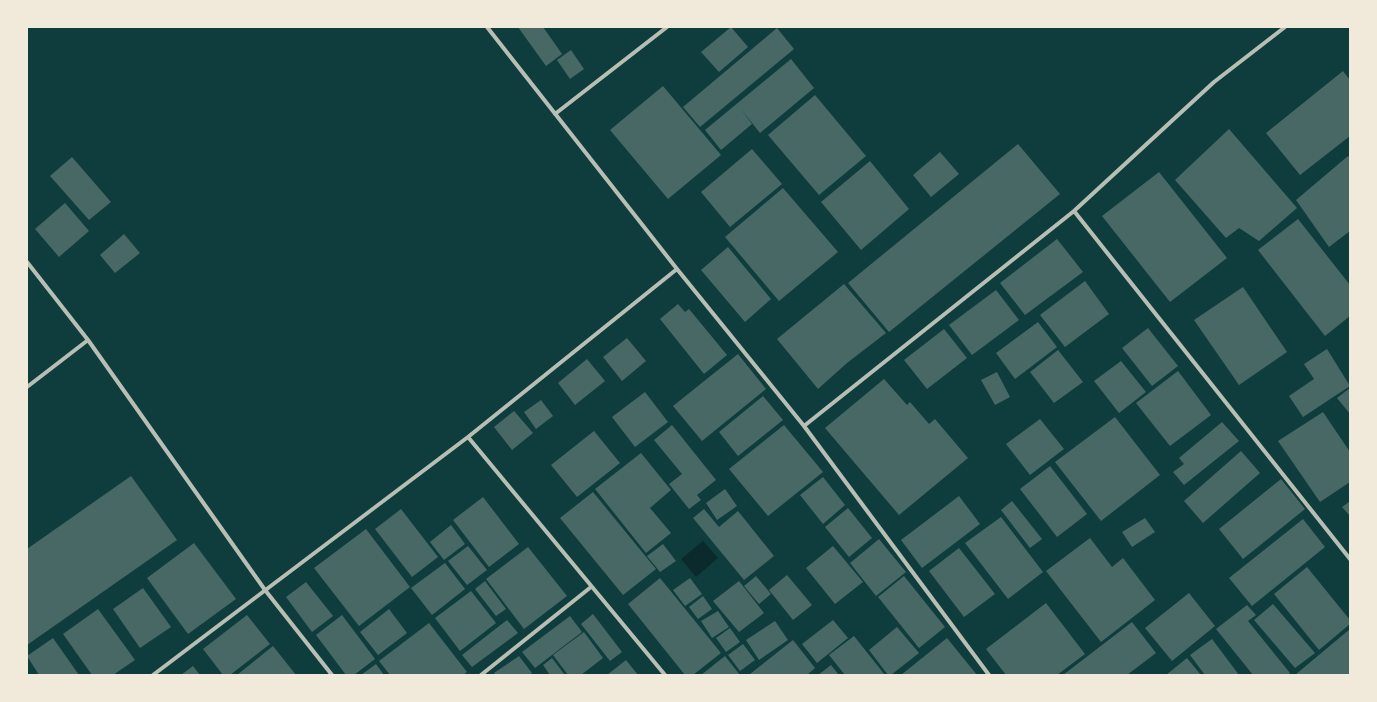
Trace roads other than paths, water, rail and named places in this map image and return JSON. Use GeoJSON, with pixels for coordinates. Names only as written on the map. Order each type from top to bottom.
{"type":"FeatureCollection","features":[{"type":"Feature","properties":{"kind":"street"},"geometry":{"type":"LineString","coordinates":[[487,27],[677,269],[804,426],[989,675]]}},
{"type":"Feature","properties":{"kind":"street"},"geometry":{"type":"LineString","coordinates":[[555,114],[667,27]]}},
{"type":"Feature","properties":{"kind":"street"},"geometry":{"type":"LineString","coordinates":[[804,426],[1074,211],[1214,82],[1285,27]]}},
{"type":"Feature","properties":{"kind":"street"},"geometry":{"type":"LineString","coordinates":[[1074,211],[1350,559]]}},
{"type":"Feature","properties":{"kind":"street"},"geometry":{"type":"LineString","coordinates":[[27,262],[88,340],[265,590],[332,675]]}},
{"type":"Feature","properties":{"kind":"street"},"geometry":{"type":"LineString","coordinates":[[153,675],[468,437],[677,269]]}},
{"type":"Feature","properties":{"kind":"street"},"geometry":{"type":"LineString","coordinates":[[27,387],[88,340]]}},
{"type":"Feature","properties":{"kind":"street"},"geometry":{"type":"LineString","coordinates":[[468,437],[665,675]]}},
{"type":"Feature","properties":{"kind":"street"},"geometry":{"type":"LineString","coordinates":[[481,675],[591,587]]}},
{"type":"Feature","properties":{"kind":"water"},"geometry":{"type":"Polygon","coordinates":[[[703,541],[718,558],[696,577],[681,559],[703,541]]]}}]}
